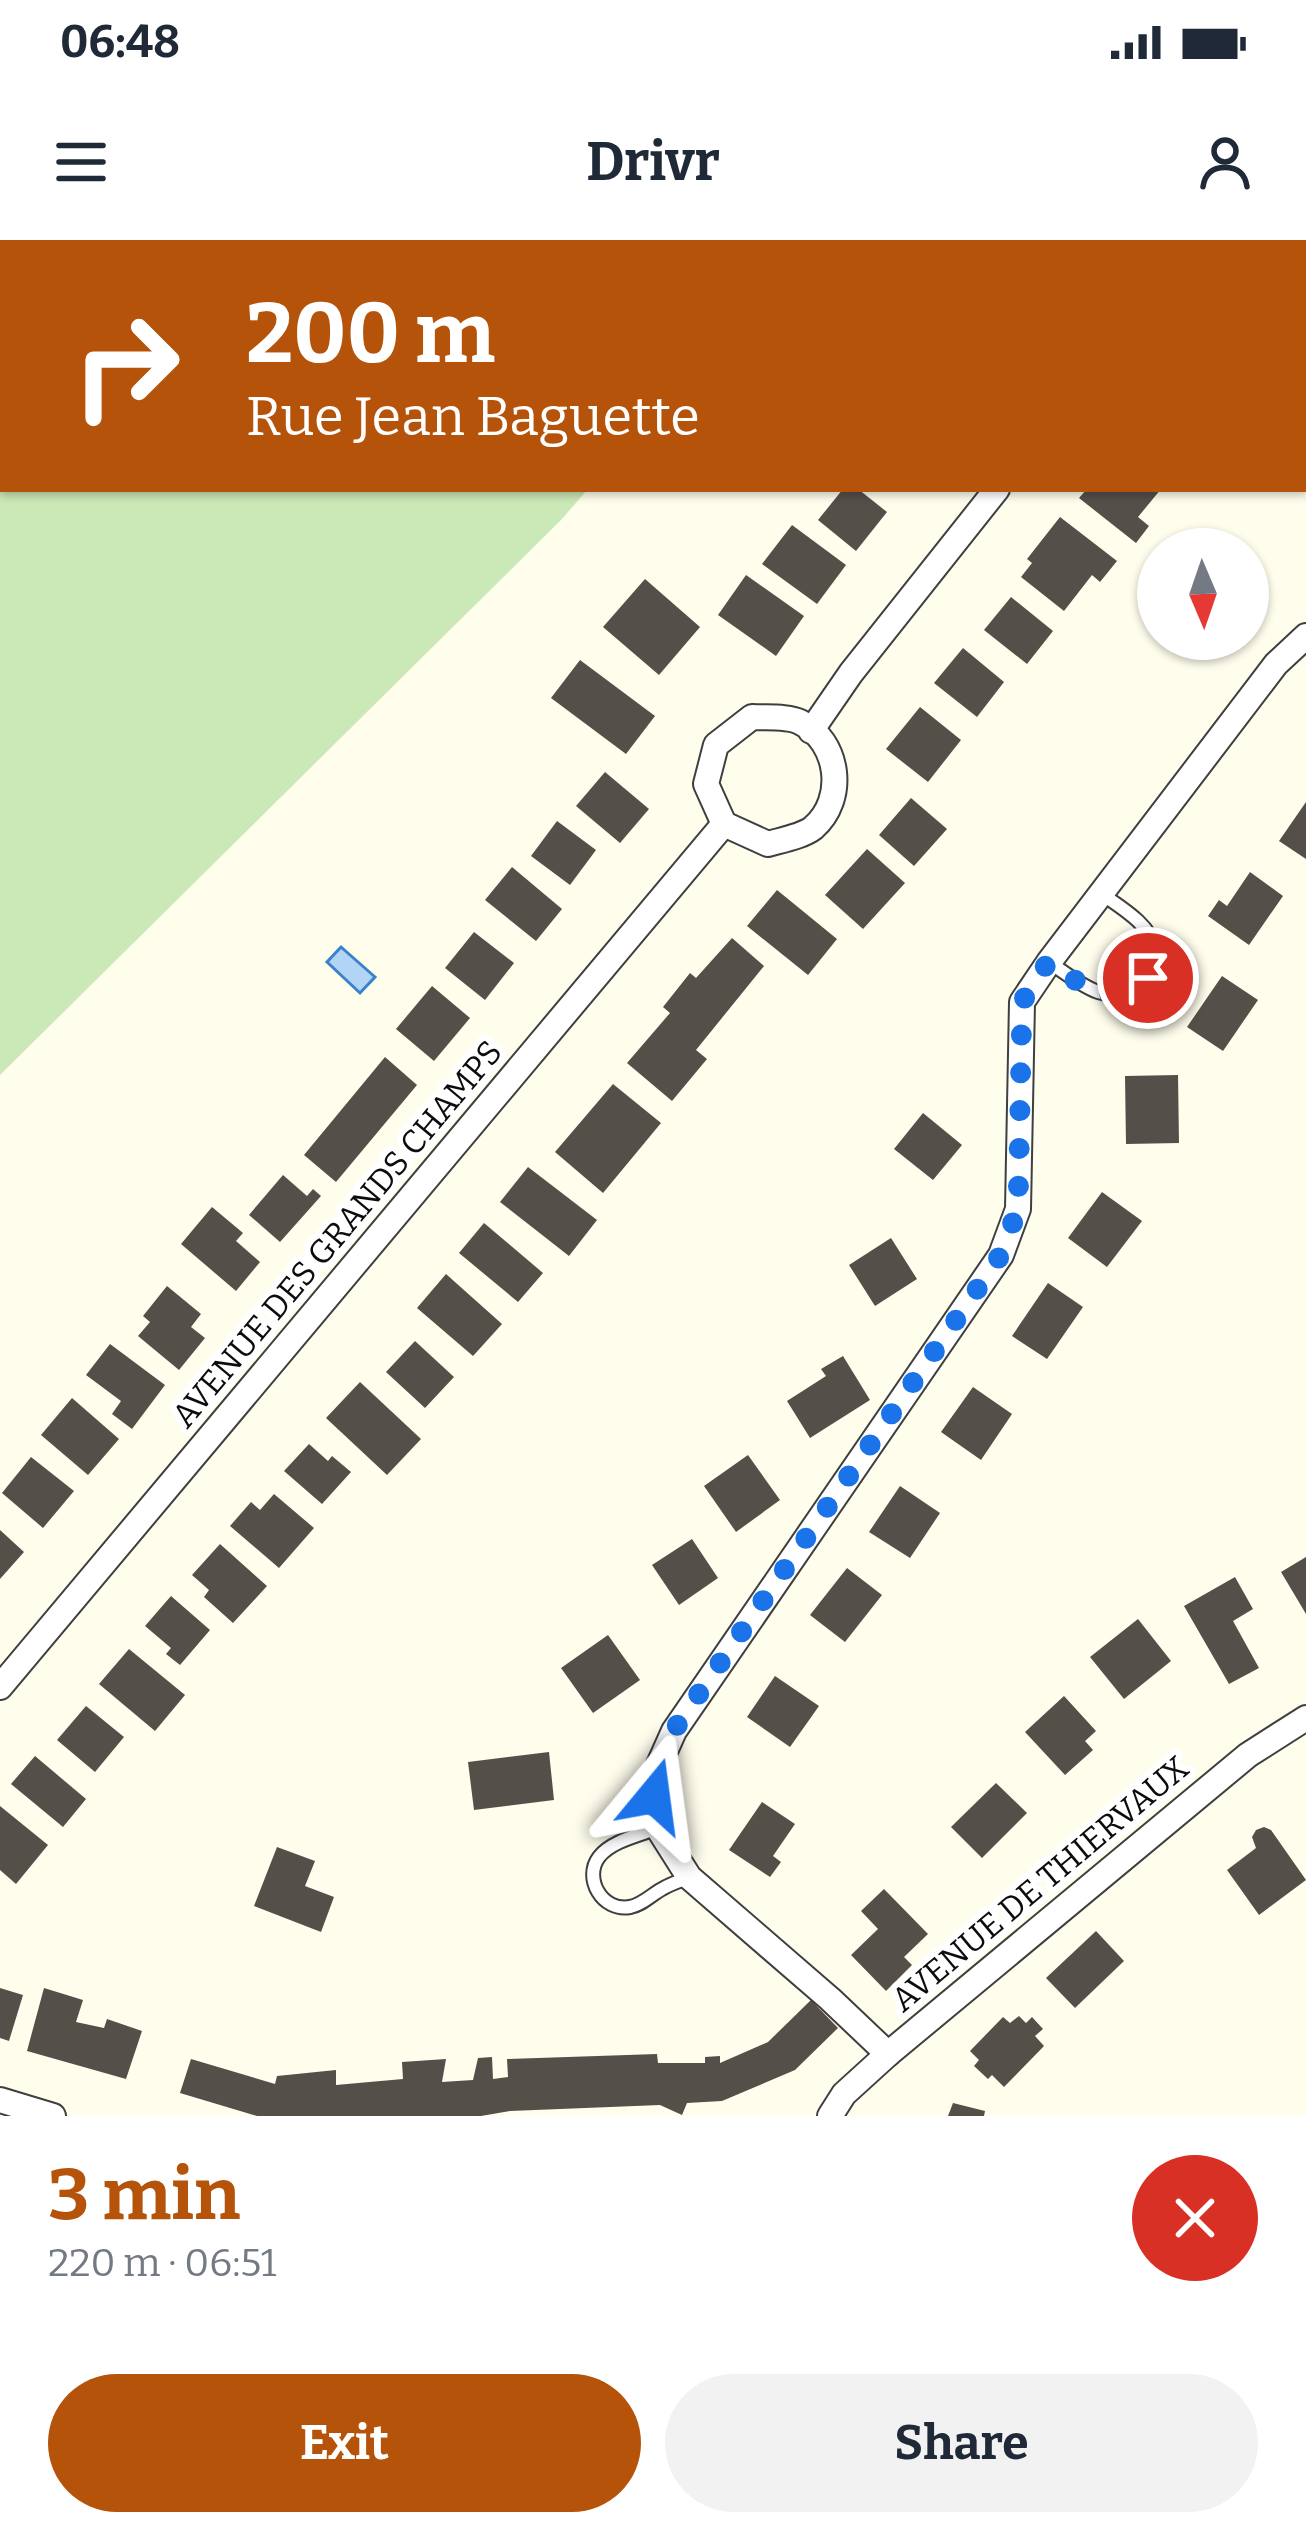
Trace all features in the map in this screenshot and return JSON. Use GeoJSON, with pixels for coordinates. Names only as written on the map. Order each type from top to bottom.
{"type":"FeatureCollection","features":[{"type":"Feature","properties":{"kind":"street"},"geometry":{"type":"LineString","coordinates":[[812,731],[851,674],[995,492]]}},
{"type":"Feature","properties":{"kind":"street"},"geometry":{"type":"LineString","coordinates":[[888,2054],[689,1877],[658,1828],[657,1768],[674,1730],[1000,1256],[1018,1209],[1022,1002],[1276,664],[1306,636]]}},
{"type":"Feature","properties":{"kind":"street"},"geometry":{"type":"LineString","coordinates":[[752,717],[798,720],[826,744],[836,771],[832,802],[812,830],[768,844],[724,824],[706,784],[716,745],[752,717]]}},
{"type":"Feature","properties":{"kind":"street","name":"AVENUE DES GRANDS CHAMPS"},"geometry":{"type":"LineString","coordinates":[[0,1687],[724,824]]}},
{"type":"Feature","properties":{"kind":"street","name":"AVENUE DE THIERVAUX"},"geometry":{"type":"LineString","coordinates":[[830,2116],[844,2094],[888,2054],[1247,1755],[1306,1718]]}},
{"type":"Feature","properties":{"kind":"street"},"geometry":{"type":"LineString","coordinates":[[0,2100],[52,2116]]}},
{"type":"Feature","properties":{"kind":"lane"},"geometry":{"type":"LineString","coordinates":[[1048,962],[1101,993],[1121,995],[1148,978],[1155,946],[1146,930],[1102,894]]}},
{"type":"Feature","properties":{"kind":"lane"},"geometry":{"type":"LineString","coordinates":[[658,1828],[610,1847],[598,1858],[592,1877],[595,1888],[612,1905],[632,1907],[689,1877]]}},
{"type":"Feature","properties":{"kind":"green space"},"geometry":{"type":"Polygon","coordinates":[[[0,492],[585,492],[561,520],[0,1075],[0,492]]]}},
{"type":"Feature","properties":{"kind":"water"},"geometry":{"type":"Polygon","coordinates":[[[341,947],[375,977],[360,993],[327,962],[341,947]]]}},
{"type":"Feature","properties":{"kind":"building"},"geometry":{"type":"Polygon","coordinates":[[[841,492],[862,492],[887,512],[856,551],[818,520],[841,492]]]}},
{"type":"Feature","properties":{"kind":"building"},"geometry":{"type":"Polygon","coordinates":[[[1084,492],[1159,492],[1138,517],[1149,526],[1137,528],[1136,543],[1079,498],[1084,492]]]}},
{"type":"Feature","properties":{"kind":"building"},"geometry":{"type":"Polygon","coordinates":[[[1060,517],[1117,561],[1100,582],[1092,575],[1064,611],[1021,577],[1032,563],[1027,559],[1060,517]]]}},
{"type":"Feature","properties":{"kind":"building"},"geometry":{"type":"Polygon","coordinates":[[[792,525],[846,565],[817,604],[762,564],[792,525]]]}},
{"type":"Feature","properties":{"kind":"building"},"geometry":{"type":"Polygon","coordinates":[[[746,575],[804,616],[776,656],[718,615],[746,575]]]}},
{"type":"Feature","properties":{"kind":"building"},"geometry":{"type":"Polygon","coordinates":[[[645,579],[700,627],[659,675],[603,627],[645,579]]]}},
{"type":"Feature","properties":{"kind":"building"},"geometry":{"type":"Polygon","coordinates":[[[1011,597],[1053,631],[1027,664],[984,630],[1011,597]]]}},
{"type":"Feature","properties":{"kind":"building"},"geometry":{"type":"Polygon","coordinates":[[[963,648],[1004,682],[977,717],[934,683],[963,648]]]}},
{"type":"Feature","properties":{"kind":"building"},"geometry":{"type":"Polygon","coordinates":[[[580,660],[655,716],[626,754],[551,698],[580,660]]]}},
{"type":"Feature","properties":{"kind":"building"},"geometry":{"type":"Polygon","coordinates":[[[920,707],[961,740],[928,782],[886,749],[920,707]]]}},
{"type":"Feature","properties":{"kind":"building"},"geometry":{"type":"Polygon","coordinates":[[[605,772],[649,809],[620,843],[576,806],[605,772]]]}},
{"type":"Feature","properties":{"kind":"building"},"geometry":{"type":"Polygon","coordinates":[[[911,798],[947,829],[914,866],[879,835],[911,798]]]}},
{"type":"Feature","properties":{"kind":"building"},"geometry":{"type":"Polygon","coordinates":[[[1306,802],[1306,859],[1279,841],[1306,802]]]}},
{"type":"Feature","properties":{"kind":"building"},"geometry":{"type":"Polygon","coordinates":[[[557,821],[596,850],[570,885],[531,856],[557,821]]]}},
{"type":"Feature","properties":{"kind":"building"},"geometry":{"type":"Polygon","coordinates":[[[867,849],[905,883],[863,929],[825,895],[867,849]]]}},
{"type":"Feature","properties":{"kind":"building"},"geometry":{"type":"Polygon","coordinates":[[[512,867],[562,909],[536,941],[485,900],[512,867]]]}},
{"type":"Feature","properties":{"kind":"building"},"geometry":{"type":"Polygon","coordinates":[[[1250,872],[1283,896],[1249,945],[1208,916],[1219,900],[1227,906],[1250,872]]]}},
{"type":"Feature","properties":{"kind":"building"},"geometry":{"type":"Polygon","coordinates":[[[777,890],[837,939],[808,975],[747,926],[777,890]]]}},
{"type":"Feature","properties":{"kind":"building"},"geometry":{"type":"Polygon","coordinates":[[[474,932],[514,963],[485,1000],[445,968],[474,932]]]}},
{"type":"Feature","properties":{"kind":"building"},"geometry":{"type":"Polygon","coordinates":[[[732,938],[764,966],[696,1050],[707,1059],[672,1101],[627,1063],[670,1013],[663,1007],[690,973],[696,978],[732,938]]]}},
{"type":"Feature","properties":{"kind":"building"},"geometry":{"type":"Polygon","coordinates":[[[1222,976],[1258,1000],[1223,1051],[1187,1027],[1222,976]]]}},
{"type":"Feature","properties":{"kind":"building"},"geometry":{"type":"Polygon","coordinates":[[[432,986],[470,1018],[434,1061],[396,1029],[432,986]]]}},
{"type":"Feature","properties":{"kind":"building"},"geometry":{"type":"Polygon","coordinates":[[[385,1057],[417,1085],[336,1182],[304,1155],[385,1057]]]}},
{"type":"Feature","properties":{"kind":"building"},"geometry":{"type":"Polygon","coordinates":[[[1178,1075],[1179,1143],[1126,1144],[1125,1076],[1178,1075]]]}},
{"type":"Feature","properties":{"kind":"building"},"geometry":{"type":"Polygon","coordinates":[[[613,1084],[661,1123],[603,1193],[555,1152],[613,1084]]]}},
{"type":"Feature","properties":{"kind":"building"},"geometry":{"type":"Polygon","coordinates":[[[923,1113],[962,1145],[933,1180],[894,1149],[923,1113]]]}},
{"type":"Feature","properties":{"kind":"building"},"geometry":{"type":"Polygon","coordinates":[[[528,1167],[597,1220],[569,1256],[500,1202],[528,1167]]]}},
{"type":"Feature","properties":{"kind":"building"},"geometry":{"type":"Polygon","coordinates":[[[283,1175],[307,1196],[313,1189],[321,1196],[280,1242],[249,1215],[283,1175]]]}},
{"type":"Feature","properties":{"kind":"building"},"geometry":{"type":"Polygon","coordinates":[[[1102,1192],[1142,1221],[1107,1267],[1068,1238],[1102,1192]]]}},
{"type":"Feature","properties":{"kind":"building"},"geometry":{"type":"Polygon","coordinates":[[[212,1207],[243,1233],[236,1241],[260,1262],[236,1291],[181,1244],[212,1207]]]}},
{"type":"Feature","properties":{"kind":"building"},"geometry":{"type":"Polygon","coordinates":[[[484,1223],[543,1273],[518,1302],[459,1253],[484,1223]]]}},
{"type":"Feature","properties":{"kind":"building"},"geometry":{"type":"Polygon","coordinates":[[[891,1238],[917,1279],[875,1306],[849,1265],[891,1238]]]}},
{"type":"Feature","properties":{"kind":"building"},"geometry":{"type":"Polygon","coordinates":[[[446,1274],[502,1324],[473,1356],[417,1308],[446,1274]]]}},
{"type":"Feature","properties":{"kind":"building"},"geometry":{"type":"Polygon","coordinates":[[[1048,1283],[1083,1307],[1047,1359],[1012,1336],[1048,1283]]]}},
{"type":"Feature","properties":{"kind":"building"},"geometry":{"type":"Polygon","coordinates":[[[167,1286],[201,1314],[191,1327],[205,1338],[179,1370],[138,1336],[150,1322],[143,1316],[167,1286]]]}},
{"type":"Feature","properties":{"kind":"building"},"geometry":{"type":"Polygon","coordinates":[[[415,1341],[454,1377],[425,1408],[386,1372],[415,1341]]]}},
{"type":"Feature","properties":{"kind":"building"},"geometry":{"type":"Polygon","coordinates":[[[110,1344],[165,1385],[132,1429],[112,1414],[121,1401],[86,1375],[110,1344]]]}},
{"type":"Feature","properties":{"kind":"building"},"geometry":{"type":"Polygon","coordinates":[[[843,1356],[870,1400],[810,1438],[787,1401],[826,1376],[821,1369],[843,1356]]]}},
{"type":"Feature","properties":{"kind":"building"},"geometry":{"type":"Polygon","coordinates":[[[360,1382],[421,1439],[387,1475],[326,1418],[360,1382]]]}},
{"type":"Feature","properties":{"kind":"building"},"geometry":{"type":"Polygon","coordinates":[[[973,1387],[1012,1414],[981,1460],[941,1432],[973,1387]]]}},
{"type":"Feature","properties":{"kind":"building"},"geometry":{"type":"Polygon","coordinates":[[[72,1398],[119,1439],[88,1475],[41,1435],[72,1398]]]}},
{"type":"Feature","properties":{"kind":"building"},"geometry":{"type":"Polygon","coordinates":[[[309,1444],[328,1461],[332,1456],[351,1472],[322,1504],[284,1471],[309,1444]]]}},
{"type":"Feature","properties":{"kind":"building"},"geometry":{"type":"Polygon","coordinates":[[[748,1455],[780,1500],[736,1532],[704,1486],[748,1455]]]}},
{"type":"Feature","properties":{"kind":"building"},"geometry":{"type":"Polygon","coordinates":[[[31,1457],[74,1491],[43,1528],[2,1493],[31,1457]]]}},
{"type":"Feature","properties":{"kind":"building"},"geometry":{"type":"Polygon","coordinates":[[[900,1486],[940,1513],[910,1558],[869,1532],[900,1486]]]}},
{"type":"Feature","properties":{"kind":"building"},"geometry":{"type":"Polygon","coordinates":[[[274,1494],[314,1528],[279,1568],[230,1526],[251,1502],[260,1510],[274,1494]]]}},
{"type":"Feature","properties":{"kind":"building"},"geometry":{"type":"Polygon","coordinates":[[[0,1530],[24,1552],[0,1579],[0,1530]]]}},
{"type":"Feature","properties":{"kind":"building"},"geometry":{"type":"Polygon","coordinates":[[[692,1539],[718,1578],[679,1605],[652,1565],[692,1539]]]}},
{"type":"Feature","properties":{"kind":"building"},"geometry":{"type":"Polygon","coordinates":[[[220,1544],[267,1586],[233,1623],[204,1597],[209,1590],[192,1575],[220,1544]]]}},
{"type":"Feature","properties":{"kind":"building"},"geometry":{"type":"Polygon","coordinates":[[[1306,1557],[1306,1614],[1281,1572],[1306,1557]]]}},
{"type":"Feature","properties":{"kind":"building"},"geometry":{"type":"Polygon","coordinates":[[[847,1568],[882,1595],[845,1642],[810,1615],[847,1568]]]}},
{"type":"Feature","properties":{"kind":"building"},"geometry":{"type":"Polygon","coordinates":[[[1235,1577],[1253,1609],[1233,1621],[1259,1668],[1229,1684],[1184,1606],[1235,1577]]]}},
{"type":"Feature","properties":{"kind":"building"},"geometry":{"type":"Polygon","coordinates":[[[171,1596],[210,1630],[180,1665],[166,1654],[171,1648],[145,1626],[171,1596]]]}},
{"type":"Feature","properties":{"kind":"building"},"geometry":{"type":"Polygon","coordinates":[[[1138,1619],[1171,1661],[1124,1699],[1090,1657],[1138,1619]]]}},
{"type":"Feature","properties":{"kind":"building"},"geometry":{"type":"Polygon","coordinates":[[[608,1635],[640,1680],[593,1713],[561,1668],[608,1635]]]}},
{"type":"Feature","properties":{"kind":"building"},"geometry":{"type":"Polygon","coordinates":[[[129,1649],[185,1695],[155,1731],[99,1684],[129,1649]]]}},
{"type":"Feature","properties":{"kind":"building"},"geometry":{"type":"Polygon","coordinates":[[[775,1676],[819,1706],[790,1747],[747,1717],[775,1676]]]}},
{"type":"Feature","properties":{"kind":"building"},"geometry":{"type":"Polygon","coordinates":[[[1064,1696],[1096,1731],[1085,1741],[1093,1750],[1065,1775],[1025,1732],[1064,1696]]]}},
{"type":"Feature","properties":{"kind":"building"},"geometry":{"type":"Polygon","coordinates":[[[86,1706],[124,1737],[95,1772],[57,1740],[86,1706]]]}},
{"type":"Feature","properties":{"kind":"building"},"geometry":{"type":"Polygon","coordinates":[[[549,1752],[554,1800],[474,1810],[468,1762],[549,1752]]]}},
{"type":"Feature","properties":{"kind":"building"},"geometry":{"type":"Polygon","coordinates":[[[35,1756],[86,1799],[63,1827],[11,1784],[35,1756]]]}},
{"type":"Feature","properties":{"kind":"building"},"geometry":{"type":"Polygon","coordinates":[[[996,1783],[1027,1813],[982,1858],[951,1827],[996,1783]]]}},
{"type":"Feature","properties":{"kind":"building"},"geometry":{"type":"Polygon","coordinates":[[[762,1802],[795,1824],[773,1856],[781,1862],[770,1877],[729,1850],[762,1802]]]}},
{"type":"Feature","properties":{"kind":"building"},"geometry":{"type":"Polygon","coordinates":[[[0,1806],[48,1845],[16,1884],[0,1870],[0,1806]]]}},
{"type":"Feature","properties":{"kind":"building"},"geometry":{"type":"Polygon","coordinates":[[[1264,1827],[1271,1830],[1306,1880],[1259,1915],[1227,1870],[1256,1848],[1252,1837],[1264,1827]]]}},
{"type":"Feature","properties":{"kind":"building"},"geometry":{"type":"Polygon","coordinates":[[[277,1847],[315,1861],[305,1886],[334,1897],[321,1932],[254,1906],[277,1847]]]}},
{"type":"Feature","properties":{"kind":"building"},"geometry":{"type":"Polygon","coordinates":[[[884,1889],[928,1934],[904,1957],[912,1965],[886,1991],[851,1955],[878,1929],[861,1911],[884,1889]]]}},
{"type":"Feature","properties":{"kind":"building"},"geometry":{"type":"Polygon","coordinates":[[[1096,1931],[1124,1961],[1075,2008],[1046,1978],[1096,1931]]]}},
{"type":"Feature","properties":{"kind":"building"},"geometry":{"type":"Polygon","coordinates":[[[0,1988],[23,1995],[9,2041],[0,2038],[0,1988]]]}},
{"type":"Feature","properties":{"kind":"building"},"geometry":{"type":"Polygon","coordinates":[[[44,1988],[83,2000],[76,2022],[104,2028],[107,2019],[142,2031],[126,2079],[27,2051],[44,1988]]]}},
{"type":"Feature","properties":{"kind":"building"},"geometry":{"type":"Polygon","coordinates":[[[811,2000],[838,2028],[795,2070],[722,2101],[687,2103],[682,2115],[660,2105],[481,2116],[257,2116],[180,2093],[191,2059],[275,2084],[277,2076],[336,2070],[336,2085],[403,2079],[402,2062],[446,2059],[442,2082],[473,2080],[478,2058],[492,2057],[493,2079],[508,2077],[507,2059],[657,2054],[658,2063],[705,2063],[705,2057],[720,2056],[720,2063],[768,2042],[811,2000]]]}},
{"type":"Feature","properties":{"kind":"building"},"geometry":{"type":"Polygon","coordinates":[[[1019,2016],[1026,2023],[1032,2017],[1043,2029],[1035,2036],[1044,2046],[1004,2087],[974,2066],[979,2060],[970,2051],[1003,2017],[1010,2023],[1019,2016]]]}},
{"type":"Feature","properties":{"kind":"building"},"geometry":{"type":"Polygon","coordinates":[[[953,2103],[985,2111],[984,2116],[948,2116],[953,2103]]]}},
{"type":"Feature","properties":{"kind":"route"},"geometry":{"type":"LineString","coordinates":[[654,1796],[657,1768],[674,1730],[1000,1256],[1018,1209],[1022,1002],[1048,962],[1101,993],[1121,995],[1148,978]]}}]}
